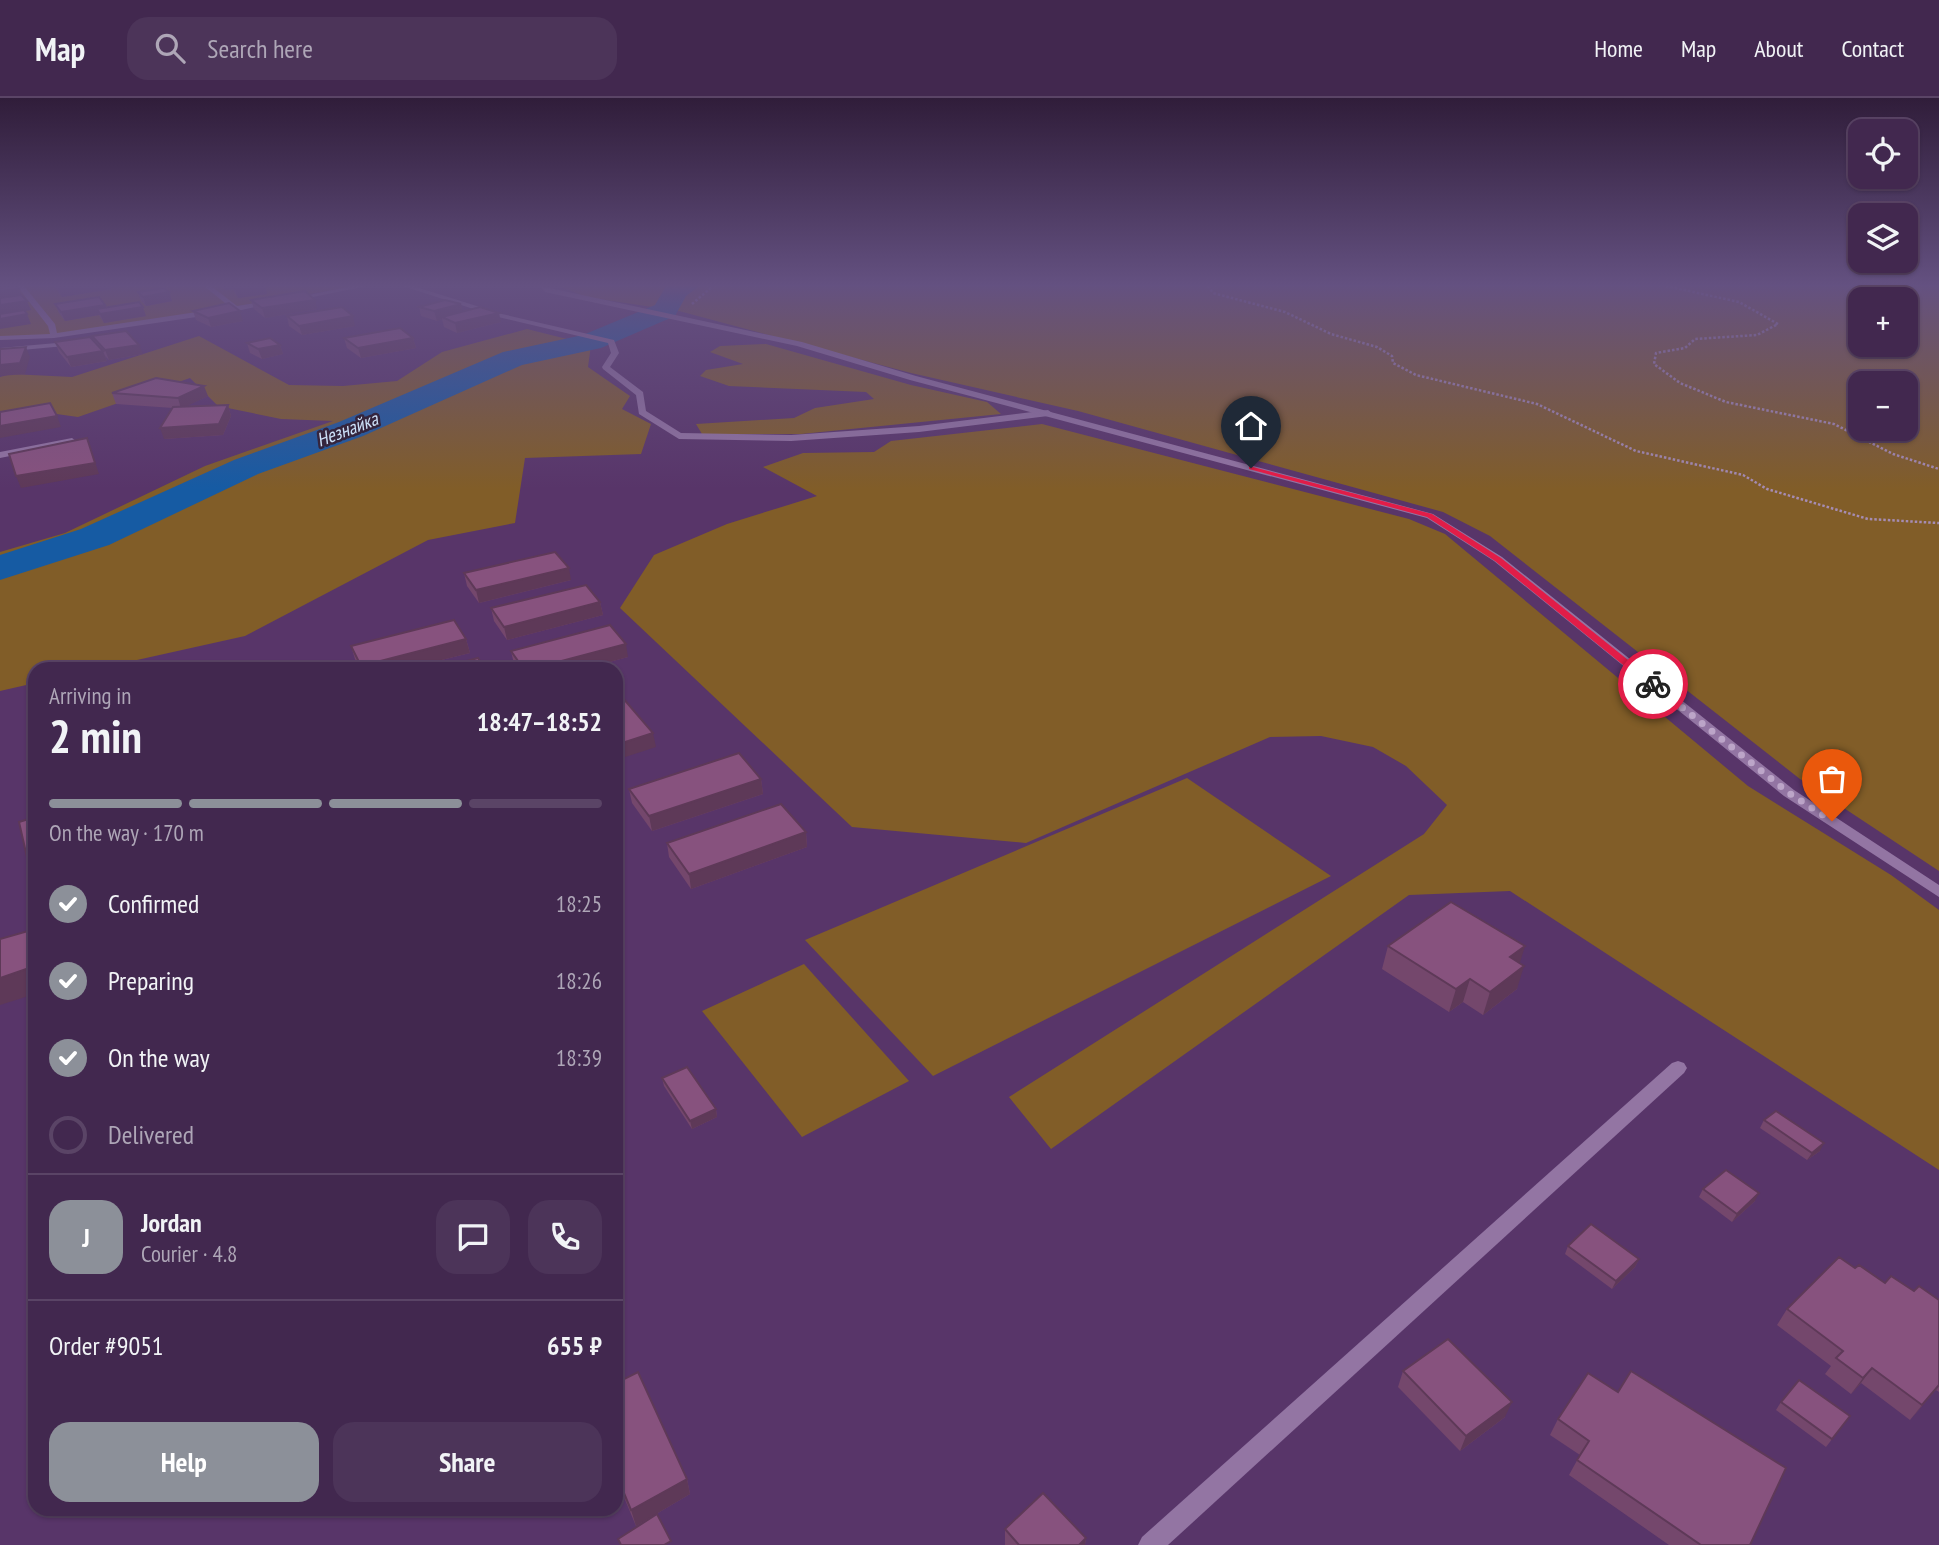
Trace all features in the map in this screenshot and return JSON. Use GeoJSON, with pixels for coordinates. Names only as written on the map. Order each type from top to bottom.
{"type":"FeatureCollection","features":[{"type":"Feature","properties":{"kind":"street"},"geometry":{"type":"LineString","coordinates":[[615,354],[606,367],[640,394],[642,412],[680,436],[791,438],[919,429],[1048,413]]}},
{"type":"Feature","properties":{"kind":"street"},"geometry":{"type":"LineString","coordinates":[[831,354],[912,378],[1430,516],[1498,559],[1789,793],[1939,892]]}},
{"type":"Feature","properties":{"kind":"street"},"geometry":{"type":"LineString","coordinates":[[0,455],[72,441]]}},
{"type":"Feature","properties":{"kind":"street"},"geometry":{"type":"LineString","coordinates":[[1150,1545],[1678,1068]]}},
{"type":"Feature","properties":{"kind":"path"},"geometry":{"type":"LineString","coordinates":[[1388,354],[1392,356],[1393,362],[1416,375],[1537,404],[1636,451],[1743,475],[1768,489],[1868,519],[1939,523]]}},
{"type":"Feature","properties":{"kind":"path"},"geometry":{"type":"LineString","coordinates":[[1656,354],[1654,363],[1680,383],[1726,402],[1834,424],[1893,454],[1939,469]]}},
{"type":"Feature","properties":{"kind":"shaded area"},"geometry":{"type":"Polygon","coordinates":[[[145,354],[231,354],[289,385],[343,386],[397,381],[440,354],[590,354],[588,367],[630,396],[622,409],[651,424],[641,454],[525,458],[515,523],[428,540],[245,636],[128,662],[28,662],[28,685],[0,691],[0,552],[65,533],[205,466],[333,421],[281,419],[218,406],[190,378],[78,417],[21,409],[0,414],[0,377],[11,374],[72,377],[145,354]]]}},
{"type":"Feature","properties":{"kind":"shaded area"},"geometry":{"type":"Polygon","coordinates":[[[714,354],[800,354],[911,385],[987,402],[1001,414],[801,434],[702,434],[696,424],[794,418],[815,408],[874,399],[866,392],[729,386],[700,376],[706,370],[743,364],[714,354]]]}},
{"type":"Feature","properties":{"kind":"shaded area"},"geometry":{"type":"Polygon","coordinates":[[[838,354],[1848,354],[1848,357],[1918,357],[1918,354],[1939,354],[1939,871],[1800,779],[1490,536],[1443,512],[1078,411],[838,354]]]}},
{"type":"Feature","properties":{"kind":"shaded area"},"geometry":{"type":"Polygon","coordinates":[[[1042,424],[1409,519],[1445,534],[1748,786],[1891,875],[1939,910],[1939,1170],[1510,891],[1409,895],[1051,1149],[1009,1097],[1424,834],[1447,805],[1406,766],[1373,747],[1321,736],[1270,737],[1026,843],[852,827],[620,608],[654,555],[727,524],[817,496],[763,467],[803,453],[874,452],[891,441],[1042,424]]]}},
{"type":"Feature","properties":{"kind":"shaded area"},"geometry":{"type":"Polygon","coordinates":[[[1187,778],[1331,876],[933,1076],[805,940],[1187,778]]]}},
{"type":"Feature","properties":{"kind":"shaded area"},"geometry":{"type":"Polygon","coordinates":[[[804,964],[909,1081],[802,1137],[702,1011],[804,964]]]}},
{"type":"Feature","properties":{"kind":"building"},"geometry":{"type":"Polygon","coordinates":[[[0,354],[24,354],[20,363],[0,365],[0,354]]]}},
{"type":"Feature","properties":{"kind":"building"},"geometry":{"type":"Polygon","coordinates":[[[64,354],[88,354],[67,357],[64,354]]]}},
{"type":"Feature","properties":{"kind":"building"},"geometry":{"type":"Polygon","coordinates":[[[156,378],[204,386],[178,398],[112,393],[156,378]]]}},
{"type":"Feature","properties":{"kind":"building"},"geometry":{"type":"Polygon","coordinates":[[[50,403],[57,416],[0,426],[0,412],[50,403]]]}},
{"type":"Feature","properties":{"kind":"building"},"geometry":{"type":"Polygon","coordinates":[[[228,405],[219,424],[160,428],[173,407],[228,405]]]}},
{"type":"Feature","properties":{"kind":"building"},"geometry":{"type":"Polygon","coordinates":[[[87,438],[95,463],[16,476],[9,454],[87,438]]]}},
{"type":"Feature","properties":{"kind":"building"},"geometry":{"type":"Polygon","coordinates":[[[555,552],[569,568],[476,590],[464,573],[555,552]]]}},
{"type":"Feature","properties":{"kind":"building"},"geometry":{"type":"Polygon","coordinates":[[[586,585],[600,602],[504,627],[491,608],[586,585]]]}},
{"type":"Feature","properties":{"kind":"building"},"geometry":{"type":"Polygon","coordinates":[[[454,620],[466,639],[377,662],[359,662],[351,646],[454,620]]]}},
{"type":"Feature","properties":{"kind":"building"},"geometry":{"type":"Polygon","coordinates":[[[610,625],[626,644],[558,662],[519,662],[511,651],[610,625]]]}},
{"type":"Feature","properties":{"kind":"building"},"geometry":{"type":"Polygon","coordinates":[[[478,658],[481,662],[463,662],[478,658]]]}},
{"type":"Feature","properties":{"kind":"building"},"geometry":{"type":"Polygon","coordinates":[[[623,698],[653,733],[623,743],[623,698]]]}},
{"type":"Feature","properties":{"kind":"building"},"geometry":{"type":"Polygon","coordinates":[[[739,753],[761,779],[649,816],[629,789],[739,753]]]}},
{"type":"Feature","properties":{"kind":"building"},"geometry":{"type":"Polygon","coordinates":[[[781,804],[806,832],[689,874],[667,843],[781,804]]]}},
{"type":"Feature","properties":{"kind":"building"},"geometry":{"type":"Polygon","coordinates":[[[28,819],[28,862],[19,822],[28,819]]]}},
{"type":"Feature","properties":{"kind":"building"},"geometry":{"type":"Polygon","coordinates":[[[1451,902],[1525,946],[1510,957],[1524,966],[1490,992],[1470,979],[1456,989],[1388,946],[1451,902]]]}},
{"type":"Feature","properties":{"kind":"building"},"geometry":{"type":"Polygon","coordinates":[[[28,931],[28,968],[0,978],[0,939],[28,931]]]}},
{"type":"Feature","properties":{"kind":"building"},"geometry":{"type":"Polygon","coordinates":[[[687,1067],[716,1109],[690,1121],[662,1078],[687,1067]]]}},
{"type":"Feature","properties":{"kind":"building"},"geometry":{"type":"Polygon","coordinates":[[[1776,1111],[1824,1143],[1812,1153],[1764,1120],[1776,1111]]]}},
{"type":"Feature","properties":{"kind":"building"},"geometry":{"type":"Polygon","coordinates":[[[1726,1170],[1759,1193],[1737,1214],[1703,1189],[1726,1170]]]}},
{"type":"Feature","properties":{"kind":"building"},"geometry":{"type":"Polygon","coordinates":[[[1591,1224],[1639,1259],[1616,1281],[1568,1246],[1591,1224]]]}},
{"type":"Feature","properties":{"kind":"building"},"geometry":{"type":"Polygon","coordinates":[[[1839,1257],[1855,1268],[1859,1265],[1885,1283],[1891,1276],[1914,1291],[1919,1286],[1939,1300],[1939,1385],[1922,1405],[1872,1368],[1863,1378],[1836,1358],[1843,1351],[1787,1309],[1839,1257]]]}},
{"type":"Feature","properties":{"kind":"building"},"geometry":{"type":"Polygon","coordinates":[[[1448,1339],[1512,1402],[1466,1436],[1403,1371],[1448,1339]]]}},
{"type":"Feature","properties":{"kind":"building"},"geometry":{"type":"Polygon","coordinates":[[[1631,1371],[1786,1468],[1750,1545],[1701,1545],[1577,1460],[1589,1441],[1558,1419],[1588,1373],[1618,1392],[1631,1371]]]}},
{"type":"Feature","properties":{"kind":"building"},"geometry":{"type":"Polygon","coordinates":[[[638,1372],[687,1479],[631,1510],[623,1491],[623,1380],[638,1372]]]}},
{"type":"Feature","properties":{"kind":"building"},"geometry":{"type":"Polygon","coordinates":[[[1799,1380],[1850,1416],[1832,1439],[1781,1402],[1799,1380]]]}},
{"type":"Feature","properties":{"kind":"building"},"geometry":{"type":"Polygon","coordinates":[[[1043,1493],[1086,1538],[1079,1545],[1019,1545],[1005,1529],[1043,1493]]]}},
{"type":"Feature","properties":{"kind":"building"},"geometry":{"type":"Polygon","coordinates":[[[657,1514],[671,1541],[664,1545],[621,1545],[618,1539],[657,1514]]]}},
{"type":"Feature","properties":{"kind":"waterway","name":"Незнайка"},"geometry":{"type":"LineString","coordinates":[[0,568],[95,537],[246,467],[351,429],[513,358],[535,354]]}},
{"type":"Feature","properties":{"kind":"way so far"},"geometry":{"type":"LineString","coordinates":[[1653,684],[1789,793],[1832,821]]}},
{"type":"Feature","properties":{"kind":"route"},"geometry":{"type":"LineString","coordinates":[[1251,468],[1430,516],[1498,559],[1653,684]]}}]}
